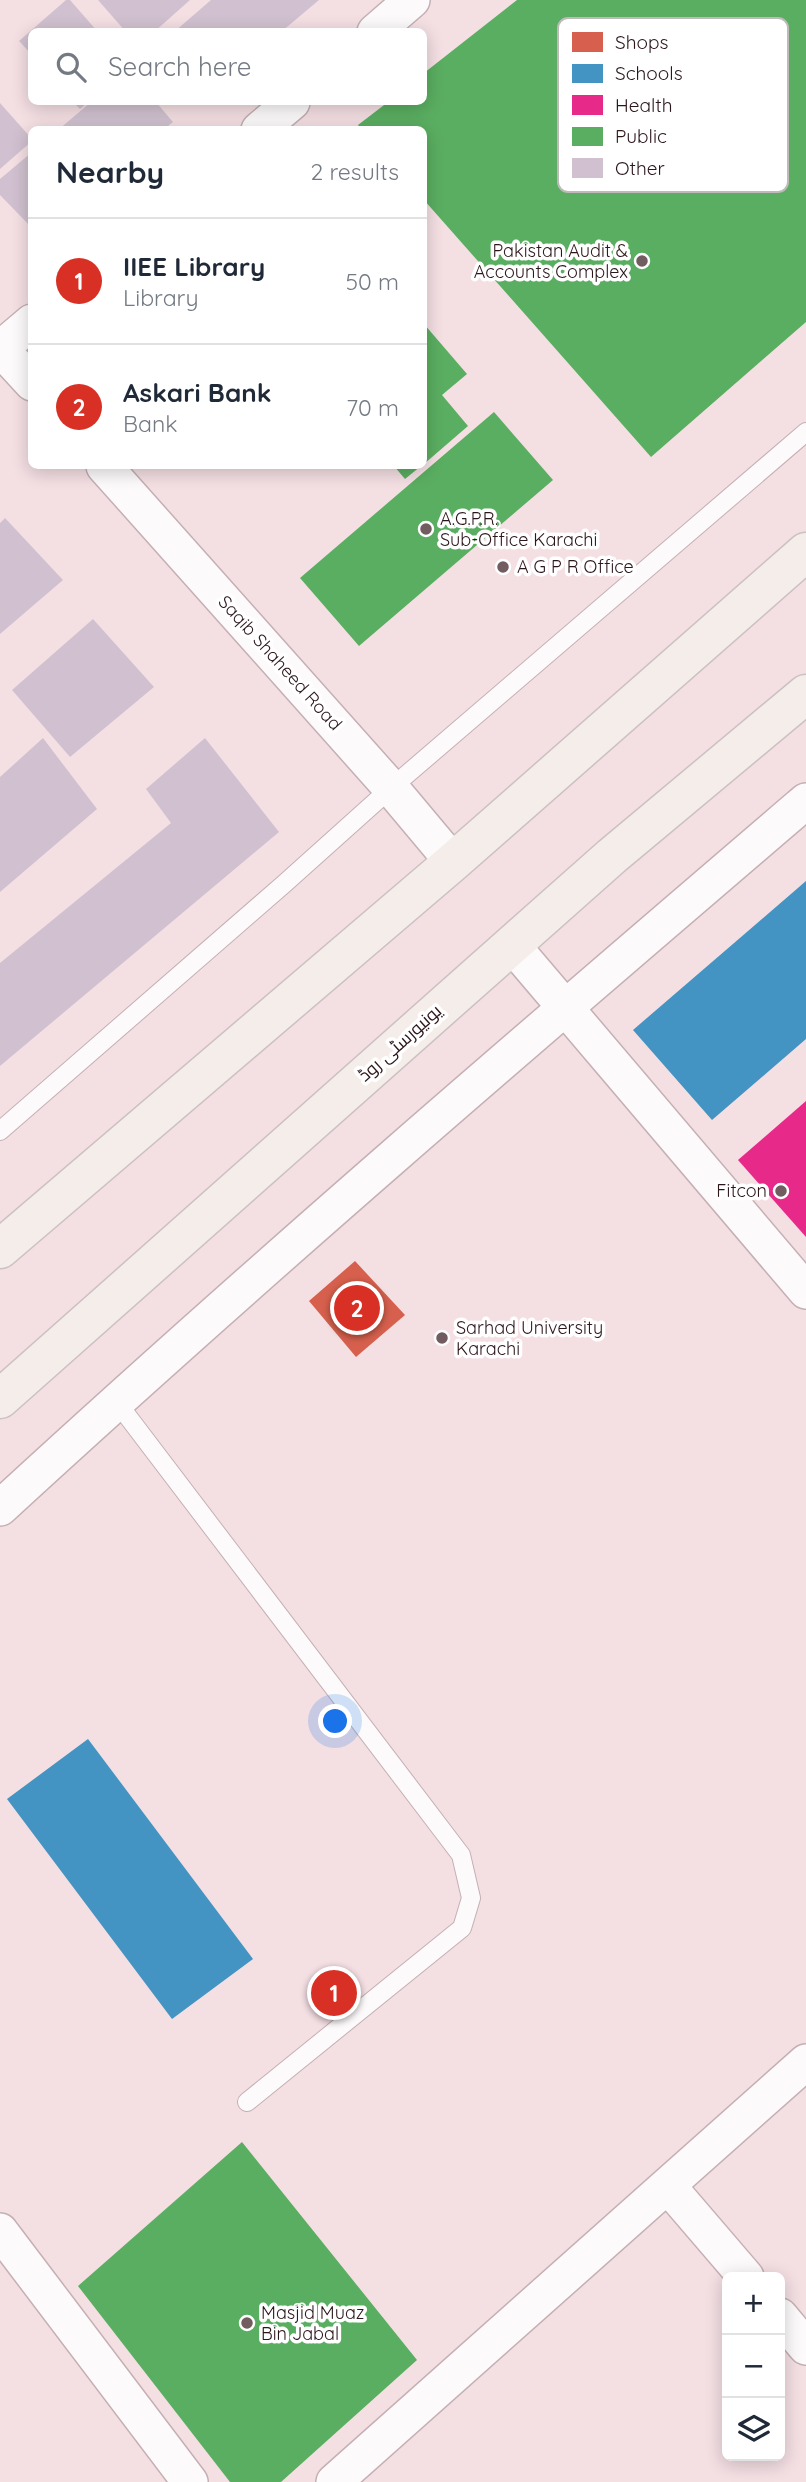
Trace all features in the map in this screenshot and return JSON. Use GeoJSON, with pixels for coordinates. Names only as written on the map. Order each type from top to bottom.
{"type":"FeatureCollection","features":[{"type":"Feature","properties":{"kind":"main road"},"geometry":{"type":"LineString","coordinates":[[0,1249],[453,862],[806,552]]}},
{"type":"Feature","properties":{"kind":"main road","name":"یونیورسٹی روڈ"},"geometry":{"type":"LineString","coordinates":[[0,1399],[612,856],[806,694]]}},
{"type":"Feature","properties":{"kind":"street"},"geometry":{"type":"LineString","coordinates":[[380,28],[412,0]]}},
{"type":"Feature","properties":{"kind":"street"},"geometry":{"type":"LineString","coordinates":[[264,126],[288,105]]}},
{"type":"Feature","properties":{"kind":"street"},"geometry":{"type":"LineString","coordinates":[[28,325],[0,348],[28,379]]}},
{"type":"Feature","properties":{"kind":"street","name":"Saqib Shaheed Road"},"geometry":{"type":"LineString","coordinates":[[107,469],[391,788],[453,862]]}},
{"type":"Feature","properties":{"kind":"street"},"geometry":{"type":"LineString","coordinates":[[0,1508],[116,1401],[565,1007],[806,802]]}},
{"type":"Feature","properties":{"kind":"street"},"geometry":{"type":"LineString","coordinates":[[512,944],[806,1291]]}},
{"type":"Feature","properties":{"kind":"street"},"geometry":{"type":"LineString","coordinates":[[334,2482],[806,2062]]}},
{"type":"Feature","properties":{"kind":"street"},"geometry":{"type":"LineString","coordinates":[[668,2186],[742,2272]]}},
{"type":"Feature","properties":{"kind":"street"},"geometry":{"type":"LineString","coordinates":[[0,2232],[190,2482]]}},
{"type":"Feature","properties":{"kind":"street"},"geometry":{"type":"LineString","coordinates":[[785,2322],[806,2347]]}},
{"type":"Feature","properties":{"kind":"lane"},"geometry":{"type":"LineString","coordinates":[[0,1131],[391,788],[806,432]]}},
{"type":"Feature","properties":{"kind":"lane"},"geometry":{"type":"LineString","coordinates":[[116,1401],[461,1855],[471,1898],[462,1928],[247,2102]]}},
{"type":"Feature","properties":{"kind":"building: Shops"},"geometry":{"type":"Polygon","coordinates":[[[355,1261],[405,1315],[356,1357],[309,1301],[355,1261]]]}},
{"type":"Feature","properties":{"kind":"building: Schools"},"geometry":{"type":"Polygon","coordinates":[[[806,881],[806,1039],[712,1120],[633,1030],[806,881]]]}},
{"type":"Feature","properties":{"kind":"building: Schools"},"geometry":{"type":"Polygon","coordinates":[[[88,1739],[253,1959],[172,2019],[7,1799],[88,1739]]]}},
{"type":"Feature","properties":{"kind":"building: Health"},"geometry":{"type":"Polygon","coordinates":[[[806,1101],[806,1237],[738,1160],[806,1101]]]}},
{"type":"Feature","properties":{"kind":"building: Public","name":"Pakistan Audit & Accounts Complex"},"geometry":{"type":"Polygon","coordinates":[[[517,0],[806,0],[806,322],[651,457],[427,203],[427,126],[358,125],[384,105],[427,105],[427,71],[517,0]]]}},
{"type":"Feature","properties":{"kind":"building: Public","name":"A.G.P.R. Sub-Office Karachi"},"geometry":{"type":"Polygon","coordinates":[[[427,327],[467,374],[442,395],[468,426],[427,461],[427,327]]]}},
{"type":"Feature","properties":{"kind":"building: Public","name":"A.G.P.R. Sub-Office Karachi"},"geometry":{"type":"Polygon","coordinates":[[[494,412],[553,480],[359,646],[300,578],[494,412]]]}},
{"type":"Feature","properties":{"kind":"building: Public"},"geometry":{"type":"Polygon","coordinates":[[[397,469],[417,469],[405,479],[397,469]]]}},
{"type":"Feature","properties":{"kind":"building: Public","name":"Masjid Muaz Bin Jabal"},"geometry":{"type":"Polygon","coordinates":[[[242,2142],[417,2360],[281,2482],[230,2482],[78,2286],[242,2142]]]}},
{"type":"Feature","properties":{"kind":"building: Other"},"geometry":{"type":"Polygon","coordinates":[[[66,0],[70,0],[94,28],[34,28],[66,0]]]}},
{"type":"Feature","properties":{"kind":"building: Other"},"geometry":{"type":"Polygon","coordinates":[[[98,0],[190,0],[158,28],[122,28],[98,0]]]}},
{"type":"Feature","properties":{"kind":"building: Other"},"geometry":{"type":"Polygon","coordinates":[[[211,0],[319,0],[286,28],[179,28],[211,0]]]}},
{"type":"Feature","properties":{"kind":"building: Other"},"geometry":{"type":"Polygon","coordinates":[[[28,33],[28,51],[19,41],[28,33]]]}},
{"type":"Feature","properties":{"kind":"building: Other"},"geometry":{"type":"Polygon","coordinates":[[[0,103],[28,134],[28,144],[0,169],[0,103]]]}},
{"type":"Feature","properties":{"kind":"building: Other"},"geometry":{"type":"Polygon","coordinates":[[[87,105],[159,105],[173,122],[168,126],[63,126],[87,105]]]}},
{"type":"Feature","properties":{"kind":"building: Other"},"geometry":{"type":"Polygon","coordinates":[[[28,155],[28,224],[0,195],[0,179],[28,155]]]}},
{"type":"Feature","properties":{"kind":"building: Other"},"geometry":{"type":"Polygon","coordinates":[[[5,518],[63,580],[0,634],[0,523],[5,518]]]}},
{"type":"Feature","properties":{"kind":"building: Other"},"geometry":{"type":"Polygon","coordinates":[[[93,619],[154,687],[70,757],[12,690],[93,619]]]}},
{"type":"Feature","properties":{"kind":"building: Other"},"geometry":{"type":"Polygon","coordinates":[[[43,738],[97,809],[0,892],[0,777],[43,738]]]}},
{"type":"Feature","properties":{"kind":"building: Other"},"geometry":{"type":"Polygon","coordinates":[[[205,738],[279,832],[0,1066],[0,963],[171,823],[146,789],[205,738]]]}},
{"type":"Feature","properties":{"kind":"place","name":"Pakistan Audit & Accounts Complex"},"geometry":{"type":"Point","coordinates":[642,261]}},
{"type":"Feature","properties":{"kind":"place","name":"A.G.P.R. Sub-Office Karachi"},"geometry":{"type":"Point","coordinates":[426,529]}},
{"type":"Feature","properties":{"kind":"place","name":"A G P R Office"},"geometry":{"type":"Point","coordinates":[503,567]}},
{"type":"Feature","properties":{"kind":"place","name":"Fitcon"},"geometry":{"type":"Point","coordinates":[781,1191]}},
{"type":"Feature","properties":{"kind":"place","name":"Askari Bank"},"geometry":{"type":"Point","coordinates":[357,1308]}},
{"type":"Feature","properties":{"kind":"place","name":"Sarhad University Karachi"},"geometry":{"type":"Point","coordinates":[442,1338]}},
{"type":"Feature","properties":{"kind":"place","name":"IIEE Library"},"geometry":{"type":"Point","coordinates":[334,1993]}},
{"type":"Feature","properties":{"kind":"place","name":"Masjid Muaz Bin Jabal"},"geometry":{"type":"Point","coordinates":[247,2323]}}]}
